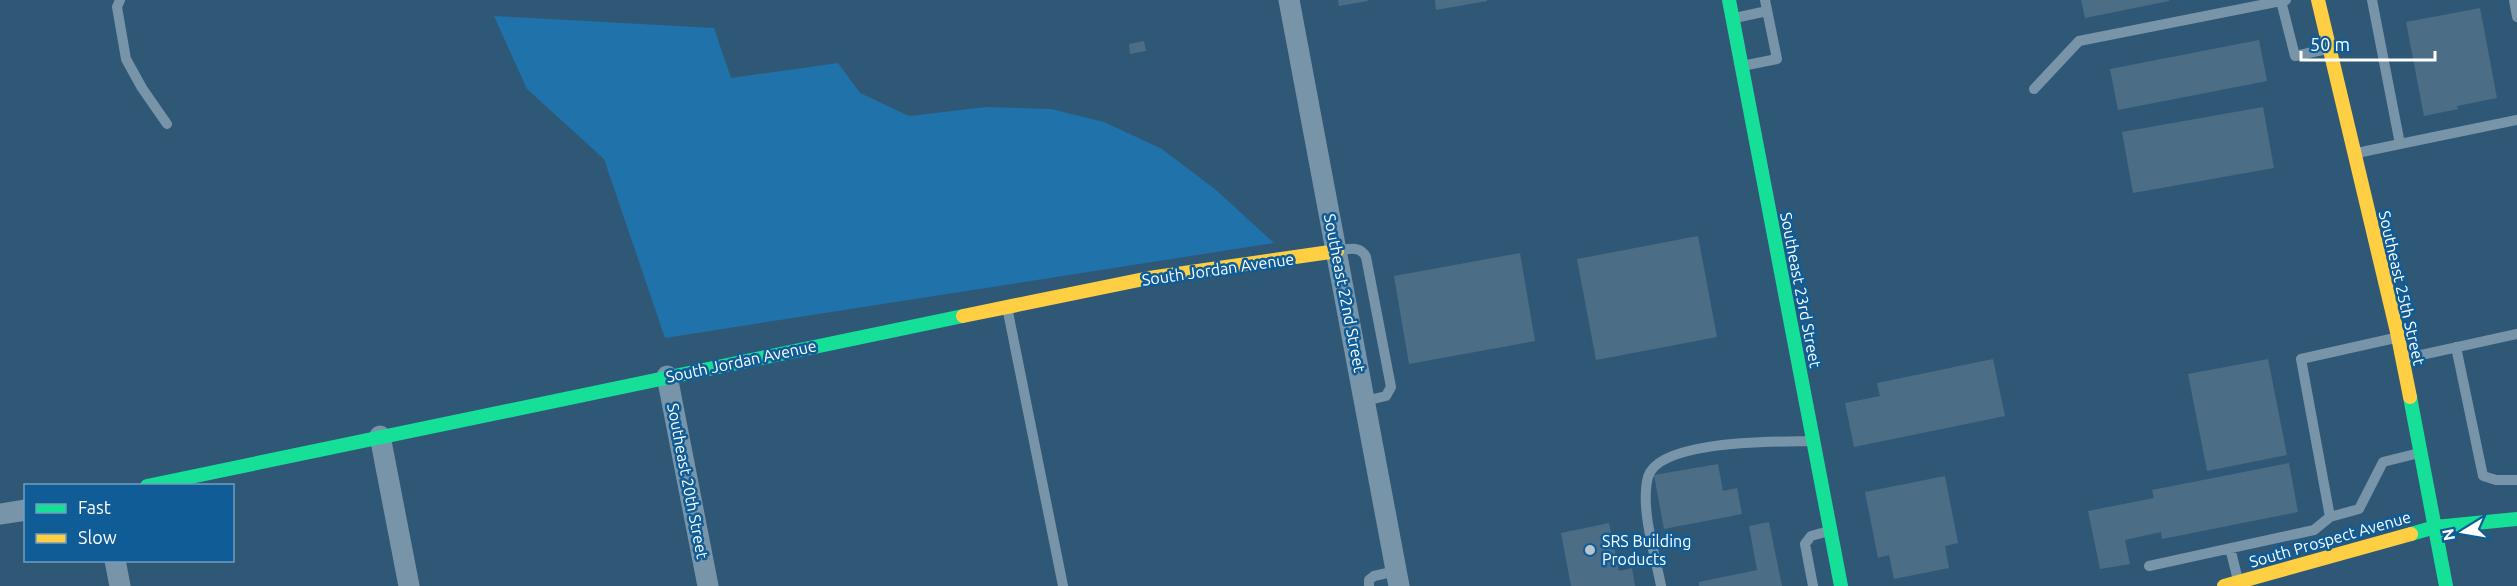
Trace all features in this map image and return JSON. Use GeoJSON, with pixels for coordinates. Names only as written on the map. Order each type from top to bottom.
{"type":"FeatureCollection","features":[{"type":"Feature","properties":{"kind":"street","name":"Southeast 22nd Street"},"geometry":{"type":"LineString","coordinates":[[1288,0],[1337,250],[1397,579]]}},
{"type":"Feature","properties":{"kind":"street","name":"Southeast 23rd Street"},"geometry":{"type":"LineString","coordinates":[[1729,0],[1841,586]]}},
{"type":"Feature","properties":{"kind":"street","name":"Southeast 25th Street"},"geometry":{"type":"LineString","coordinates":[[2318,0],[2398,337],[2446,584]]}},
{"type":"Feature","properties":{"kind":"street","name":"South Jordan Avenue"},"geometry":{"type":"LineString","coordinates":[[156,484],[1007,306],[1149,278],[1337,250]]}},
{"type":"Feature","properties":{"kind":"street","name":"Southeast 20th Street"},"geometry":{"type":"LineString","coordinates":[[667,376],[708,586]]}},
{"type":"Feature","properties":{"kind":"street"},"geometry":{"type":"LineString","coordinates":[[380,436],[409,586]]}},
{"type":"Feature","properties":{"kind":"street"},"geometry":{"type":"LineString","coordinates":[[0,514],[24,510]]}},
{"type":"Feature","properties":{"kind":"street","name":"South Prospect Avenue"},"geometry":{"type":"LineString","coordinates":[[2231,584],[2435,527],[2517,519]]}},
{"type":"Feature","properties":{"kind":"street"},"geometry":{"type":"LineString","coordinates":[[115,562],[120,586]]}},
{"type":"Feature","properties":{"kind":"lane"},"geometry":{"type":"LineString","coordinates":[[120,0],[117,7],[126,60],[167,124]]}},
{"type":"Feature","properties":{"kind":"lane"},"geometry":{"type":"LineString","coordinates":[[2372,0],[2400,144]]}},
{"type":"Feature","properties":{"kind":"lane"},"geometry":{"type":"LineString","coordinates":[[2514,0],[2517,16]]}},
{"type":"Feature","properties":{"kind":"lane"},"geometry":{"type":"LineString","coordinates":[[2034,89],[2079,41],[2284,1],[2295,56],[2328,49]]}},
{"type":"Feature","properties":{"kind":"lane"},"geometry":{"type":"LineString","coordinates":[[1733,18],[1766,6],[1777,59],[1742,66]]}},
{"type":"Feature","properties":{"kind":"lane"},"geometry":{"type":"LineString","coordinates":[[2354,154],[2517,120]]}},
{"type":"Feature","properties":{"kind":"lane"},"geometry":{"type":"LineString","coordinates":[[1337,250],[1357,248],[1366,257],[1391,387],[1386,396],[1365,401]]}},
{"type":"Feature","properties":{"kind":"lane"},"geometry":{"type":"LineString","coordinates":[[1007,306],[1063,586]]}},
{"type":"Feature","properties":{"kind":"lane"},"geometry":{"type":"LineString","coordinates":[[2402,359],[2517,334]]}},
{"type":"Feature","properties":{"kind":"lane"},"geometry":{"type":"LineString","coordinates":[[2330,517],[2301,359],[2398,337]]}},
{"type":"Feature","properties":{"kind":"lane"},"geometry":{"type":"LineString","coordinates":[[2456,347],[2483,476],[2496,480],[2517,480]]}},
{"type":"Feature","properties":{"kind":"lane"},"geometry":{"type":"LineString","coordinates":[[1661,586],[1645,501],[1648,476],[1656,464],[1686,452],[1728,442],[1813,441]]}},
{"type":"Feature","properties":{"kind":"lane"},"geometry":{"type":"LineString","coordinates":[[2149,566],[2314,530],[2330,517],[2359,509],[2383,462],[2421,453]]}},
{"type":"Feature","properties":{"kind":"lane"},"geometry":{"type":"LineString","coordinates":[[1813,586],[1805,544],[1811,536],[1831,531]]}},
{"type":"Feature","properties":{"kind":"lane"},"geometry":{"type":"LineString","coordinates":[[2230,548],[2231,584]]}},
{"type":"Feature","properties":{"kind":"lane"},"geometry":{"type":"LineString","coordinates":[[1369,586],[1369,580],[1374,576],[1397,579]]}},
{"type":"Feature","properties":{"kind":"shaded area"},"geometry":{"type":"Polygon","coordinates":[[[494,16],[714,28],[731,78],[838,63],[860,93],[909,116],[987,107],[1051,109],[1104,122],[1162,149],[1216,190],[1274,243],[665,338],[604,159],[527,89],[494,16]]]}},
{"type":"Feature","properties":{"kind":"building"},"geometry":{"type":"Polygon","coordinates":[[[1338,0],[1367,0],[1368,1],[1339,6],[1338,0]]]}},
{"type":"Feature","properties":{"kind":"building"},"geometry":{"type":"Polygon","coordinates":[[[1435,0],[1487,0],[1487,1],[1436,10],[1435,0]]]}},
{"type":"Feature","properties":{"kind":"building"},"geometry":{"type":"Polygon","coordinates":[[[2081,0],[2169,0],[2169,1],[2085,18],[2081,0]]]}},
{"type":"Feature","properties":{"kind":"building"},"geometry":{"type":"Polygon","coordinates":[[[2480,8],[2497,98],[2457,106],[2458,109],[2424,116],[2406,22],[2480,8]]]}},
{"type":"Feature","properties":{"kind":"building"},"geometry":{"type":"Polygon","coordinates":[[[2259,40],[2267,81],[2118,110],[2110,69],[2259,40]]]}},
{"type":"Feature","properties":{"kind":"building"},"geometry":{"type":"Polygon","coordinates":[[[1144,41],[1146,51],[1130,54],[1129,44],[1144,41]]]}},
{"type":"Feature","properties":{"kind":"building"},"geometry":{"type":"Polygon","coordinates":[[[2263,107],[2274,168],[2133,193],[2122,132],[2263,107]]]}},
{"type":"Feature","properties":{"kind":"building"},"geometry":{"type":"Polygon","coordinates":[[[1698,236],[1717,337],[1596,360],[1577,259],[1698,236]]]}},
{"type":"Feature","properties":{"kind":"building"},"geometry":{"type":"Polygon","coordinates":[[[1520,253],[1535,341],[1409,364],[1394,276],[1520,253]]]}},
{"type":"Feature","properties":{"kind":"building"},"geometry":{"type":"Polygon","coordinates":[[[1993,359],[2005,416],[1854,447],[1845,403],[1880,396],[1877,383],[1993,359]]]}},
{"type":"Feature","properties":{"kind":"building"},"geometry":{"type":"Polygon","coordinates":[[[2268,359],[2287,455],[2207,471],[2188,374],[2268,359]]]}},
{"type":"Feature","properties":{"kind":"building"},"geometry":{"type":"Polygon","coordinates":[[[2289,463],[2298,512],[2162,539],[2161,532],[2125,540],[2130,564],[2100,569],[2088,511],[2154,498],[2152,490],[2289,463]]]}},
{"type":"Feature","properties":{"kind":"building"},"geometry":{"type":"Polygon","coordinates":[[[1718,464],[1723,491],[1737,488],[1742,514],[1664,529],[1654,475],[1718,464]]]}},
{"type":"Feature","properties":{"kind":"building"},"geometry":{"type":"Polygon","coordinates":[[[1945,476],[1958,543],[1945,546],[1949,568],[1894,579],[1889,555],[1878,558],[1865,492],[1945,476]]]}},
{"type":"Feature","properties":{"kind":"building"},"geometry":{"type":"Polygon","coordinates":[[[1769,522],[1782,586],[1699,586],[1699,582],[1757,570],[1749,526],[1769,522]]]}},
{"type":"Feature","properties":{"kind":"building","name":"SRS Building Products"},"geometry":{"type":"Polygon","coordinates":[[[1609,523],[1619,571],[1632,568],[1635,586],[1571,586],[1561,533],[1609,523]]]}},
{"type":"Feature","properties":{"kind":"traffic: fast"},"geometry":{"type":"LineString","coordinates":[[1729,0],[1841,586]]}},
{"type":"Feature","properties":{"kind":"traffic: fast"},"geometry":{"type":"LineString","coordinates":[[157,484],[963,316]]}},
{"type":"Feature","properties":{"kind":"traffic: fast"},"geometry":{"type":"LineString","coordinates":[[2410,397],[2446,586]]}},
{"type":"Feature","properties":{"kind":"traffic: fast"},"geometry":{"type":"LineString","coordinates":[[2411,534],[2435,527],[2517,519]]}},
{"type":"Feature","properties":{"kind":"traffic: slow"},"geometry":{"type":"LineString","coordinates":[[2318,0],[2397,332],[2410,397]]}},
{"type":"Feature","properties":{"kind":"traffic: slow"},"geometry":{"type":"LineString","coordinates":[[963,316],[1149,278],[1337,251]]}},
{"type":"Feature","properties":{"kind":"traffic: slow"},"geometry":{"type":"LineString","coordinates":[[2224,586],[2411,534]]}},
{"type":"Feature","properties":{"kind":"place","name":"SRS Building Products"},"geometry":{"type":"Point","coordinates":[1590,550]}}]}
